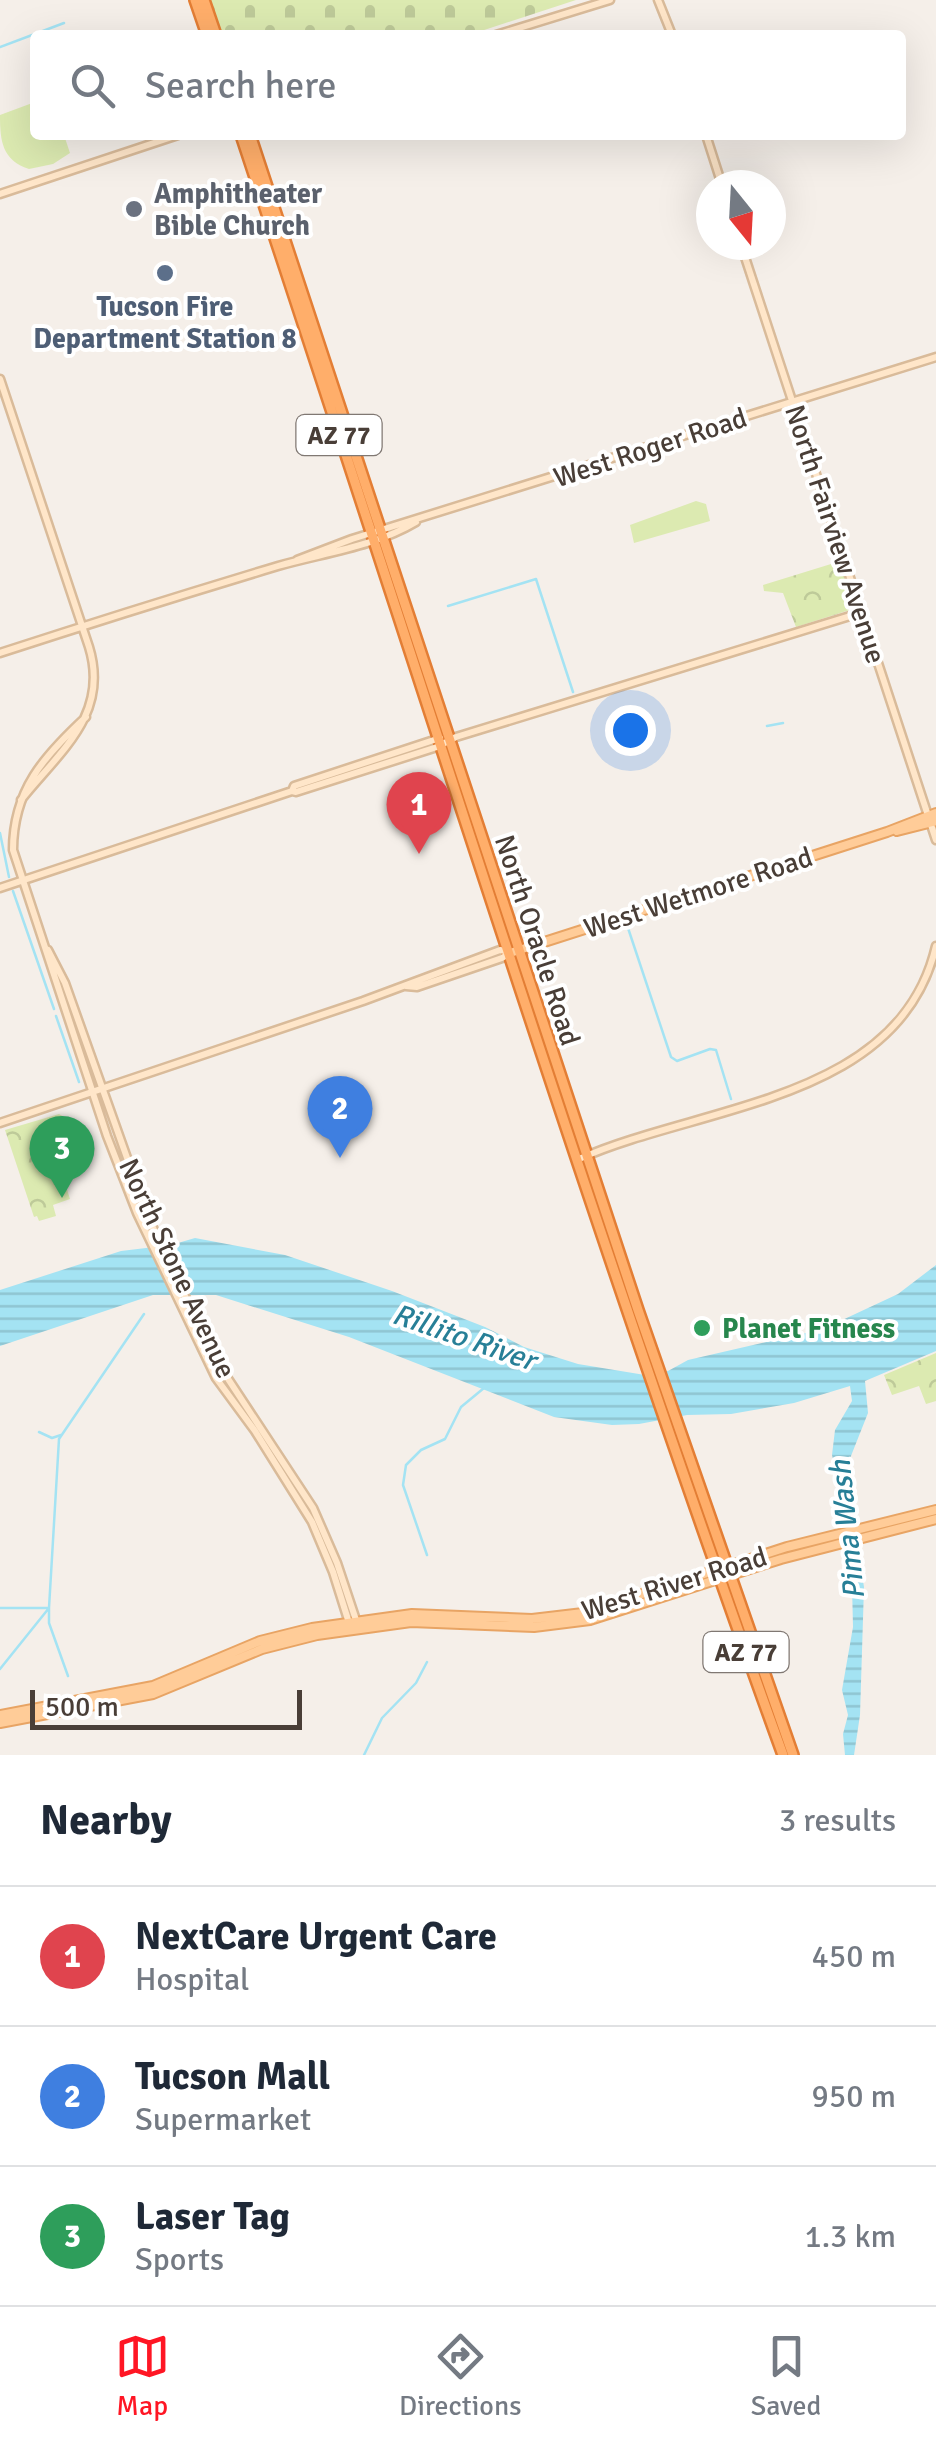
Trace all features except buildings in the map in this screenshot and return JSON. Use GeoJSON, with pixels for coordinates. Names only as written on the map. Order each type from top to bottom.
{"type":"FeatureCollection","features":[{"type":"Feature","properties":{"kind":"highway"},"geometry":{"type":"LineString","coordinates":[[195,0],[205,30]]}},
{"type":"Feature","properties":{"kind":"highway"},"geometry":{"type":"LineString","coordinates":[[204,0],[214,30]]}},
{"type":"Feature","properties":{"kind":"highway","name":"North Oracle Road"},"geometry":{"type":"LineString","coordinates":[[243,140],[342,428]]}},
{"type":"Feature","properties":{"kind":"highway","name":"North Oracle Road"},"geometry":{"type":"LineString","coordinates":[[252,140],[376,535],[447,740],[457,796],[498,892],[514,951]]}},
{"type":"Feature","properties":{"kind":"highway","name":"North Oracle Road"},"geometry":{"type":"LineString","coordinates":[[376,535],[396,608],[427,672],[477,843],[629,1311],[793,1755]]}},
{"type":"Feature","properties":{"kind":"highway","name":"North Oracle Road"},"geometry":{"type":"LineString","coordinates":[[582,1157],[652,1352],[654,1371]]}},
{"type":"Feature","properties":{"kind":"highway"},"geometry":{"type":"LineString","coordinates":[[629,1311],[652,1352]]}},
{"type":"Feature","properties":{"kind":"highway","name":"North Oracle Road"},"geometry":{"type":"LineString","coordinates":[[670,1423],[686,1451],[783,1755]]}},
{"type":"Feature","properties":{"kind":"main road","name":"West Wetmore Road"},"geometry":{"type":"LineString","coordinates":[[514,951],[933,818]]}},
{"type":"Feature","properties":{"kind":"main road","name":"West River Road"},"geometry":{"type":"LineString","coordinates":[[860,1534],[936,1510]]}},
{"type":"Feature","properties":{"kind":"main road","name":"West River Road"},"geometry":{"type":"LineString","coordinates":[[354,1626],[409,1618],[564,1616],[842,1538],[936,1519]]}},
{"type":"Feature","properties":{"kind":"main road"},"geometry":{"type":"LineString","coordinates":[[0,1715],[160,1684],[260,1641],[354,1626]]}},
{"type":"Feature","properties":{"kind":"main road"},"geometry":{"type":"LineString","coordinates":[[0,1723],[153,1694],[273,1646],[354,1626]]}},
{"type":"Feature","properties":{"kind":"main road"},"geometry":{"type":"LineString","coordinates":[[153,1694],[192,1676],[194,1670]]}},
{"type":"Feature","properties":{"kind":"main road"},"geometry":{"type":"LineString","coordinates":[[109,1703],[150,1691],[160,1684]]}},
{"type":"Feature","properties":{"kind":"street"},"geometry":{"type":"LineString","coordinates":[[512,30],[610,0]]}},
{"type":"Feature","properties":{"kind":"street"},"geometry":{"type":"LineString","coordinates":[[658,0],[670,30]]}},
{"type":"Feature","properties":{"kind":"street"},"geometry":{"type":"LineString","coordinates":[[0,194],[163,140]]}},
{"type":"Feature","properties":{"kind":"street"},"geometry":{"type":"LineString","coordinates":[[708,140],[717,170]]}},
{"type":"Feature","properties":{"kind":"street","name":"North Fairview Avenue"},"geometry":{"type":"LineString","coordinates":[[746,260],[933,818],[936,840]]}},
{"type":"Feature","properties":{"kind":"street","name":"West Roger Road"},"geometry":{"type":"LineString","coordinates":[[0,652],[408,527],[420,518],[936,357]]}},
{"type":"Feature","properties":{"kind":"street","name":"North Stone Avenue"},"geometry":{"type":"LineString","coordinates":[[0,379],[94,663],[96,680],[86,717],[21,793],[13,850],[114,1156],[216,1378],[255,1431],[312,1522],[354,1626]]}},
{"type":"Feature","properties":{"kind":"street"},"geometry":{"type":"LineString","coordinates":[[0,888],[362,767],[863,612]]}},
{"type":"Feature","properties":{"kind":"street"},"geometry":{"type":"LineString","coordinates":[[582,1157],[803,1086],[851,1063],[900,1019],[925,978],[936,946]]}},
{"type":"Feature","properties":{"kind":"street","name":"North Stone Avenue"},"geometry":{"type":"LineString","coordinates":[[48,950],[65,983],[155,1240]]}},
{"type":"Feature","properties":{"kind":"street","name":"West Wetmore Road"},"geometry":{"type":"LineString","coordinates":[[0,1123],[500,950],[514,951]]}},
{"type":"Feature","properties":{"kind":"green space"},"geometry":{"type":"Polygon","coordinates":[[[210,0],[576,0],[484,30],[219,30],[210,0]]]}},
{"type":"Feature","properties":{"kind":"green space"},"geometry":{"type":"Polygon","coordinates":[[[30,104],[30,140],[66,140],[70,153],[53,164],[29,169],[20,165],[4,148],[0,115],[30,104]]]}},
{"type":"Feature","properties":{"kind":"green space"},"geometry":{"type":"Polygon","coordinates":[[[696,501],[706,504],[710,521],[634,543],[630,525],[696,501]]]}},
{"type":"Feature","properties":{"kind":"green space"},"geometry":{"type":"Polygon","coordinates":[[[831,564],[847,574],[856,608],[796,627],[783,593],[764,591],[763,585],[831,564]]]}},
{"type":"Feature","properties":{"kind":"green space"},"geometry":{"type":"Polygon","coordinates":[[[59,1114],[64,1117],[74,1144],[62,1149],[57,1158],[70,1199],[53,1205],[56,1216],[39,1221],[34,1217],[5,1130],[59,1114]]]}},
{"type":"Feature","properties":{"kind":"green space"},"geometry":{"type":"Polygon","coordinates":[[[936,1353],[936,1401],[926,1404],[919,1386],[892,1395],[884,1375],[936,1353]]]}},
{"type":"Feature","properties":{"kind":"water"},"geometry":{"type":"Polygon","coordinates":[[[195,1238],[285,1255],[392,1291],[485,1327],[524,1347],[578,1364],[645,1375],[668,1371],[688,1360],[823,1329],[898,1294],[936,1265],[936,1351],[865,1381],[868,1413],[845,1471],[864,1587],[860,1715],[854,1755],[845,1755],[843,1734],[848,1715],[842,1690],[853,1627],[852,1585],[841,1493],[832,1455],[835,1430],[852,1401],[850,1386],[794,1403],[639,1424],[612,1425],[554,1417],[349,1337],[216,1295],[153,1295],[0,1346],[0,1290],[121,1251],[195,1238]]]}},
{"type":"Feature","properties":{"kind":"waterway"},"geometry":{"type":"LineString","coordinates":[[45,30],[64,23]]}},
{"type":"Feature","properties":{"kind":"waterway"},"geometry":{"type":"LineString","coordinates":[[0,47],[30,36]]}},
{"type":"Feature","properties":{"kind":"waterway"},"geometry":{"type":"LineString","coordinates":[[448,606],[536,579],[573,692]]}},
{"type":"Feature","properties":{"kind":"waterway"},"geometry":{"type":"LineString","coordinates":[[767,726],[783,723]]}},
{"type":"Feature","properties":{"kind":"waterway"},"geometry":{"type":"LineString","coordinates":[[0,833],[9,877]]}},
{"type":"Feature","properties":{"kind":"waterway"},"geometry":{"type":"LineString","coordinates":[[13,891],[54,1009]]}},
{"type":"Feature","properties":{"kind":"waterway"},"geometry":{"type":"LineString","coordinates":[[627,925],[671,1057],[677,1061],[716,1050],[731,1099]]}},
{"type":"Feature","properties":{"kind":"waterway"},"geometry":{"type":"LineString","coordinates":[[56,1016],[79,1082]]}},
{"type":"Feature","properties":{"kind":"waterway"},"geometry":{"type":"LineString","coordinates":[[0,1669],[49,1608],[59,1439],[144,1314]]}},
{"type":"Feature","properties":{"kind":"waterway"},"geometry":{"type":"LineString","coordinates":[[427,1555],[403,1485],[406,1465],[421,1450],[445,1439],[461,1407],[484,1388]]}},
{"type":"Feature","properties":{"kind":"waterway"},"geometry":{"type":"LineString","coordinates":[[39,1432],[52,1438],[61,1435]]}},
{"type":"Feature","properties":{"kind":"waterway"},"geometry":{"type":"LineString","coordinates":[[0,1608],[49,1608],[49,1623],[68,1676]]}},
{"type":"Feature","properties":{"kind":"waterway"},"geometry":{"type":"LineString","coordinates":[[364,1755],[382,1718],[416,1683],[427,1662]]}},
{"type":"Feature","properties":{"kind":"place","name":"Amphitheater Bible Church"},"geometry":{"type":"Point","coordinates":[134,209]}},
{"type":"Feature","properties":{"kind":"place","name":"Tucson Fire Department Station 8"},"geometry":{"type":"Point","coordinates":[165,273]}},
{"type":"Feature","properties":{"kind":"place","name":"NextCare Urgent Care"},"geometry":{"type":"Point","coordinates":[419,854]}},
{"type":"Feature","properties":{"kind":"place","name":"Tucson Mall"},"geometry":{"type":"Point","coordinates":[340,1158]}},
{"type":"Feature","properties":{"kind":"place","name":"Laser Tag"},"geometry":{"type":"Point","coordinates":[62,1198]}},
{"type":"Feature","properties":{"kind":"place","name":"Planet Fitness"},"geometry":{"type":"Point","coordinates":[702,1328]}},
{"type":"Feature","properties":{"kind":"water label","name":"Rillito River"},"geometry":{"type":"Point","coordinates":[464,1337]}},
{"type":"Feature","properties":{"kind":"water label","name":"Pima Wash"},"geometry":{"type":"Point","coordinates":[847,1530]}}]}
